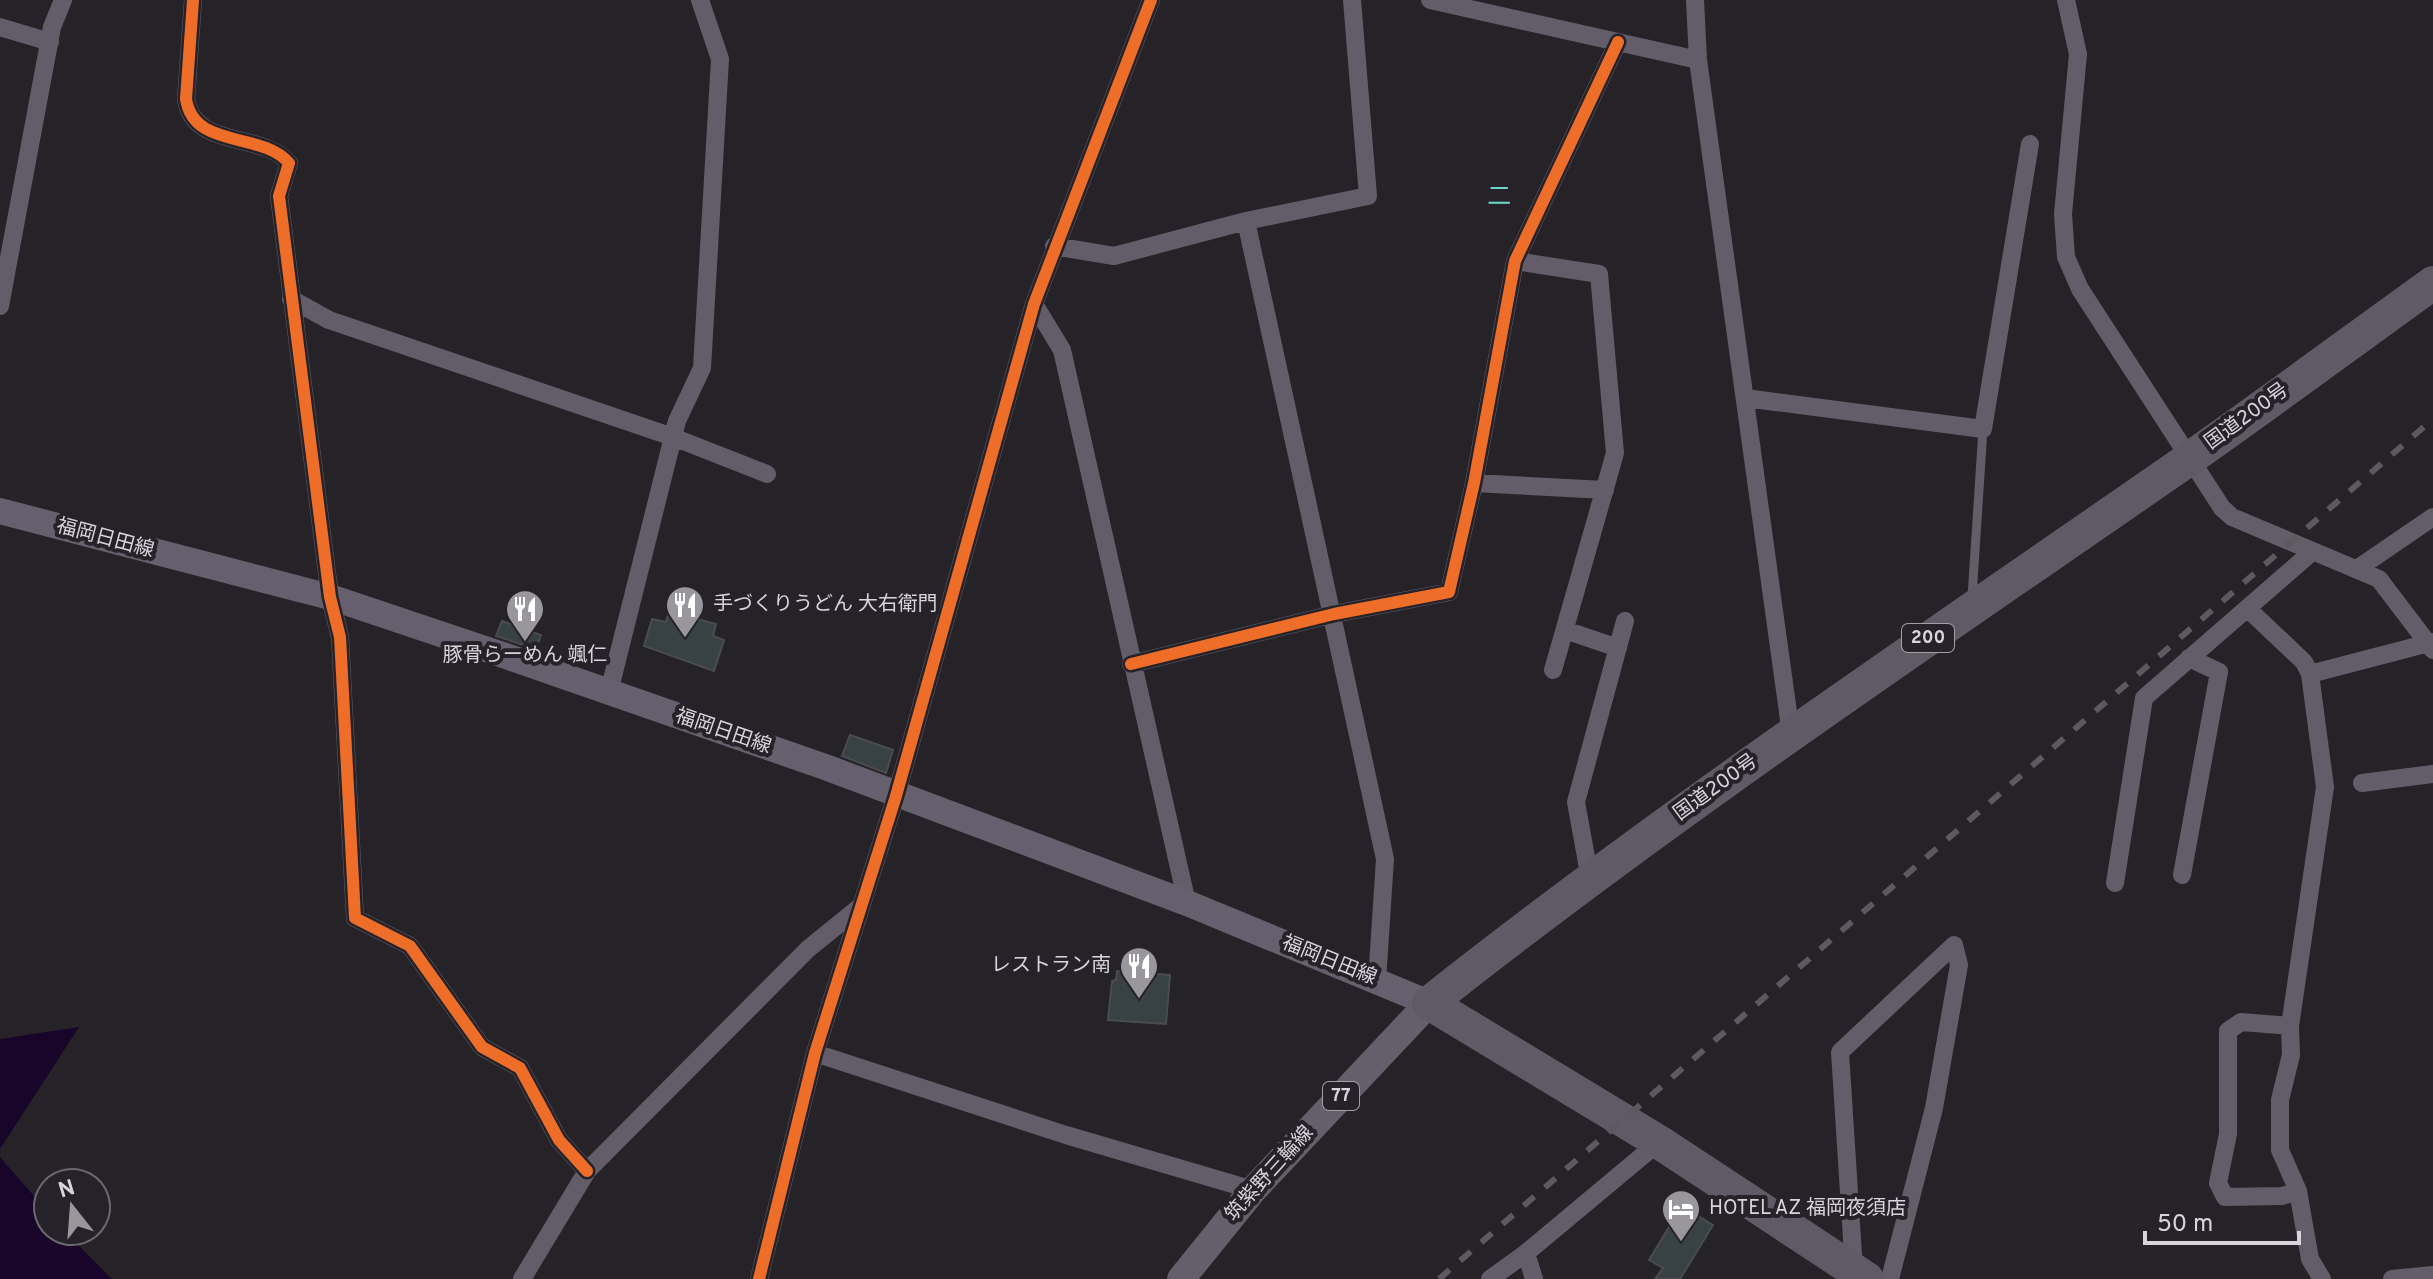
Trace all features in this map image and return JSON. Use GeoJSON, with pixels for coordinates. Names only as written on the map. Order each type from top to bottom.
{"type":"FeatureCollection","features":[{"type":"Feature","properties":{"kind":"highway","name":"国道200号"},"geometry":{"type":"LineString","coordinates":[[1429,1003],[1590,879],[1791,734],[2188,459],[2433,283]]}},
{"type":"Feature","properties":{"kind":"highway"},"geometry":{"type":"LineString","coordinates":[[1429,1003],[1659,1142],[1860,1275]]}},
{"type":"Feature","properties":{"kind":"main road","name":"福岡日田線"},"geometry":{"type":"LineString","coordinates":[[0,511],[330,597],[609,692],[828,768],[1187,903],[1429,1003]]}},
{"type":"Feature","properties":{"kind":"main road","name":"筑紫野三輪線"},"geometry":{"type":"LineString","coordinates":[[1181,1279],[1253,1190],[1429,1003]]}},
{"type":"Feature","properties":{"kind":"street"},"geometry":{"type":"LineString","coordinates":[[0,306],[50,42],[63,0]]}},
{"type":"Feature","properties":{"kind":"street"},"geometry":{"type":"LineString","coordinates":[[193,0],[186,99],[188,115],[202,129],[280,152],[289,163],[279,196],[330,597],[340,637],[355,918],[410,946],[482,1047],[520,1068],[559,1140],[587,1171]]}},
{"type":"Feature","properties":{"kind":"street"},"geometry":{"type":"LineString","coordinates":[[609,692],[677,421],[702,368],[720,59],[700,0]]}},
{"type":"Feature","properties":{"kind":"street"},"geometry":{"type":"LineString","coordinates":[[759,1279],[815,1053],[896,796],[1034,304],[1151,0]]}},
{"type":"Feature","properties":{"kind":"street"},"geometry":{"type":"LineString","coordinates":[[1054,246],[1114,256],[1246,221],[1368,196],[1352,0]]}},
{"type":"Feature","properties":{"kind":"street"},"geometry":{"type":"LineString","coordinates":[[1430,0],[1698,60]]}},
{"type":"Feature","properties":{"kind":"street"},"geometry":{"type":"LineString","coordinates":[[1695,0],[1698,60],[1791,734]]}},
{"type":"Feature","properties":{"kind":"street"},"geometry":{"type":"LineString","coordinates":[[2066,0],[2078,54],[2063,214],[2066,257],[2080,289],[2188,459],[2232,517],[2379,579],[2432,645],[2310,674]]}},
{"type":"Feature","properties":{"kind":"street"},"geometry":{"type":"LineString","coordinates":[[0,27],[50,42]]}},
{"type":"Feature","properties":{"kind":"street"},"geometry":{"type":"LineString","coordinates":[[1131,664],[1334,614],[1449,592],[1474,483],[1515,261],[1618,42]]}},
{"type":"Feature","properties":{"kind":"street"},"geometry":{"type":"LineString","coordinates":[[1745,398],[1983,429],[2030,144]]}},
{"type":"Feature","properties":{"kind":"street"},"geometry":{"type":"LineString","coordinates":[[1246,221],[1385,859],[1377,981]]}},
{"type":"Feature","properties":{"kind":"street"},"geometry":{"type":"LineString","coordinates":[[1515,261],[1599,274],[1615,453],[1553,670]]}},
{"type":"Feature","properties":{"kind":"street"},"geometry":{"type":"LineString","coordinates":[[291,299],[329,320],[673,437],[767,474]]}},
{"type":"Feature","properties":{"kind":"street"},"geometry":{"type":"LineString","coordinates":[[1034,304],[1062,350],[1187,903]]}},
{"type":"Feature","properties":{"kind":"street"},"geometry":{"type":"LineString","coordinates":[[1474,483],[1605,490]]}},
{"type":"Feature","properties":{"kind":"street"},"geometry":{"type":"LineString","coordinates":[[2357,569],[2433,517]]}},
{"type":"Feature","properties":{"kind":"street"},"geometry":{"type":"LineString","coordinates":[[2115,883],[2144,698],[2240,611],[2248,609],[2313,551]]}},
{"type":"Feature","properties":{"kind":"street"},"geometry":{"type":"LineString","coordinates":[[2248,609],[2304,662],[2310,674],[2325,787],[2290,1026],[2291,1055],[2280,1100],[2280,1150],[2298,1191],[2310,1259],[2322,1279]]}},
{"type":"Feature","properties":{"kind":"street"},"geometry":{"type":"LineString","coordinates":[[1590,879],[1576,802],[1625,621]]}},
{"type":"Feature","properties":{"kind":"street"},"geometry":{"type":"LineString","coordinates":[[1565,630],[1618,648]]}},
{"type":"Feature","properties":{"kind":"street"},"geometry":{"type":"LineString","coordinates":[[2182,875],[2219,672],[2189,658]]}},
{"type":"Feature","properties":{"kind":"street"},"geometry":{"type":"LineString","coordinates":[[2362,783],[2433,774]]}},
{"type":"Feature","properties":{"kind":"street"},"geometry":{"type":"LineString","coordinates":[[522,1279],[587,1171],[808,949],[861,906]]}},
{"type":"Feature","properties":{"kind":"street"},"geometry":{"type":"LineString","coordinates":[[1860,1275],[1840,1052],[1954,945],[1959,965],[1934,1108],[1890,1279]]}},
{"type":"Feature","properties":{"kind":"street"},"geometry":{"type":"LineString","coordinates":[[2290,1026],[2241,1022],[2228,1031],[2228,1134],[2218,1183],[2225,1197],[2282,1196],[2298,1191]]}},
{"type":"Feature","properties":{"kind":"street"},"geometry":{"type":"LineString","coordinates":[[815,1053],[1066,1135],[1253,1190]]}},
{"type":"Feature","properties":{"kind":"street"},"geometry":{"type":"LineString","coordinates":[[1490,1279],[1526,1253],[1659,1142]]}},
{"type":"Feature","properties":{"kind":"street"},"geometry":{"type":"LineString","coordinates":[[1526,1253],[1534,1279]]}},
{"type":"Feature","properties":{"kind":"street"},"geometry":{"type":"LineString","coordinates":[[2392,1279],[2433,1275]]}},
{"type":"Feature","properties":{"kind":"lane"},"geometry":{"type":"LineString","coordinates":[[1971,608],[1983,429]]}},
{"type":"Feature","properties":{"kind":"shaded area"},"geometry":{"type":"Polygon","coordinates":[[[79,1027],[0,1149],[0,1039],[79,1027]]]}},
{"type":"Feature","properties":{"kind":"shaded area"},"geometry":{"type":"Polygon","coordinates":[[[0,1157],[32,1194],[32,1247],[80,1247],[112,1279],[0,1279],[0,1157]]]}},
{"type":"Feature","properties":{"kind":"building","name":"手づくりうどん 大右衛門"},"geometry":{"type":"Polygon","coordinates":[[[669,612],[716,624],[713,636],[724,640],[714,671],[644,646],[652,619],[666,622],[669,612]]]}},
{"type":"Feature","properties":{"kind":"building","name":"豚骨らーめん 颯仁"},"geometry":{"type":"Polygon","coordinates":[[[502,621],[541,635],[536,649],[496,636],[502,621]]]}},
{"type":"Feature","properties":{"kind":"building"},"geometry":{"type":"Polygon","coordinates":[[[850,735],[893,750],[886,773],[842,756],[850,735]]]}},
{"type":"Feature","properties":{"kind":"building","name":"レストラン南"},"geometry":{"type":"Polygon","coordinates":[[[1117,971],[1170,975],[1166,1024],[1108,1020],[1112,981],[1116,980],[1117,971]]]}},
{"type":"Feature","properties":{"kind":"building","name":"HOTEL AZ 福岡夜須店"},"geometry":{"type":"Polygon","coordinates":[[[1682,1206],[1713,1225],[1680,1279],[1655,1279],[1663,1268],[1649,1260],[1682,1206]]]}},
{"type":"Feature","properties":{"kind":"railway"},"geometry":{"type":"LineString","coordinates":[[1439,1279],[2433,419]]}},
{"type":"Feature","properties":{"kind":"cycle path"},"geometry":{"type":"LineString","coordinates":[[193,0],[186,99],[192,115],[202,126],[215,133],[263,147],[289,163],[279,196],[330,597],[340,637],[355,918],[410,946],[482,1047],[520,1068],[559,1140],[587,1171]]}},
{"type":"Feature","properties":{"kind":"cycle path"},"geometry":{"type":"LineString","coordinates":[[759,1279],[815,1053],[896,796],[1034,304],[1151,0]]}},
{"type":"Feature","properties":{"kind":"cycle path"},"geometry":{"type":"LineString","coordinates":[[1131,664],[1334,614],[1449,592],[1474,483],[1515,261],[1618,42]]}},
{"type":"Feature","properties":{"kind":"place","name":"手づくりうどん 大右衛門"},"geometry":{"type":"Point","coordinates":[685,639]}},
{"type":"Feature","properties":{"kind":"place","name":"豚骨らーめん 颯仁"},"geometry":{"type":"Point","coordinates":[525,643]}},
{"type":"Feature","properties":{"kind":"place","name":"レストラン南"},"geometry":{"type":"Point","coordinates":[1139,1000]}},
{"type":"Feature","properties":{"kind":"place","name":"HOTEL AZ 福岡夜須店"},"geometry":{"type":"Point","coordinates":[1681,1243]}},
{"type":"Feature","properties":{"kind":"district","name":"二"},"geometry":{"type":"Point","coordinates":[1499,198]}}]}
